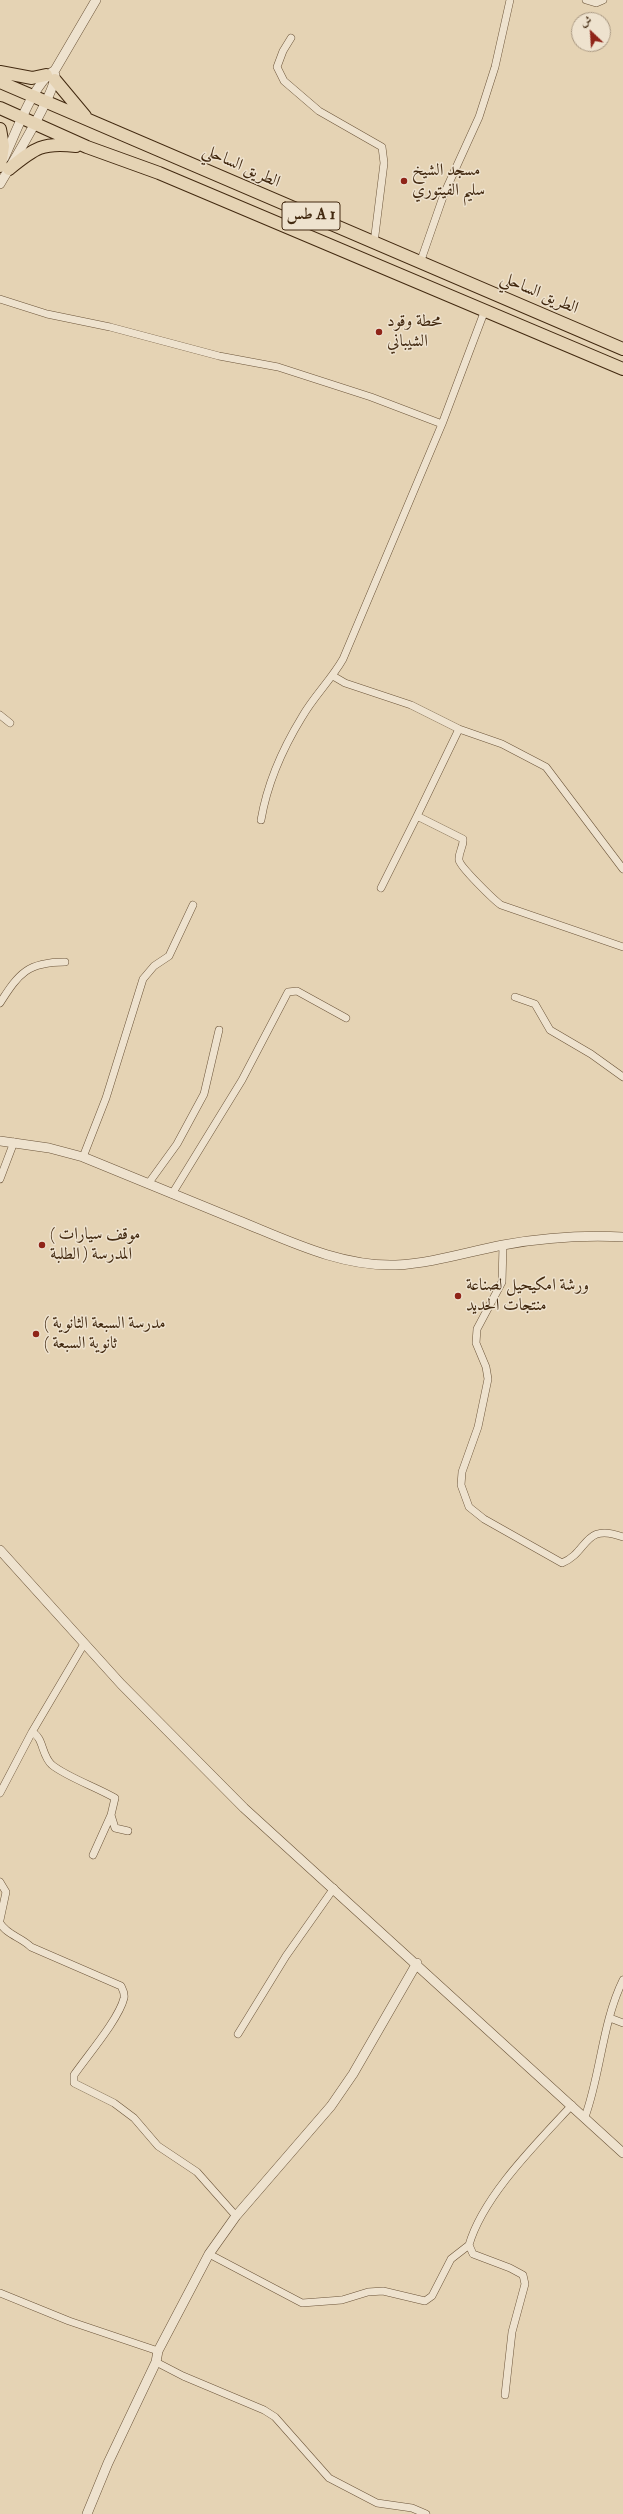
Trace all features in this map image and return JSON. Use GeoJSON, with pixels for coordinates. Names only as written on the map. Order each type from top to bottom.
{"type":"FeatureCollection","features":[{"type":"Feature","properties":{"kind":"highway"},"geometry":{"type":"LineString","coordinates":[[0,72],[32,78],[52,75],[89,119]]}},
{"type":"Feature","properties":{"kind":"highway","name":"الطريق الساحلي"},"geometry":{"type":"LineString","coordinates":[[0,82],[623,349]]}},
{"type":"Feature","properties":{"kind":"highway","name":"الطريق الساحلي"},"geometry":{"type":"LineString","coordinates":[[0,108],[87,147],[159,173],[623,369]]}},
{"type":"Feature","properties":{"kind":"highway"},"geometry":{"type":"LineString","coordinates":[[0,128],[3,146],[3,167]]}},
{"type":"Feature","properties":{"kind":"highway"},"geometry":{"type":"LineString","coordinates":[[3,167],[32,150],[43,146],[56,144],[87,147]]}},
{"type":"Feature","properties":{"kind":"highway"},"geometry":{"type":"LineString","coordinates":[[578,349],[584,332]]}},
{"type":"Feature","properties":{"kind":"street"},"geometry":{"type":"LineString","coordinates":[[28,120],[33,97],[52,75],[96,0]]}},
{"type":"Feature","properties":{"kind":"street"},"geometry":{"type":"LineString","coordinates":[[420,263],[444,194],[479,117],[495,67],[510,0]]}},
{"type":"Feature","properties":{"kind":"street"},"geometry":{"type":"LineString","coordinates":[[586,0],[596,3],[603,0]]}},
{"type":"Feature","properties":{"kind":"street"},"geometry":{"type":"LineString","coordinates":[[291,38],[283,51],[277,67],[284,81],[319,112],[382,147],[384,163],[374,243]]}},
{"type":"Feature","properties":{"kind":"street"},"geometry":{"type":"LineString","coordinates":[[0,184],[3,167],[28,120],[46,101],[52,75]]}},
{"type":"Feature","properties":{"kind":"street"},"geometry":{"type":"LineString","coordinates":[[0,299],[47,314],[110,327],[219,356],[278,367],[371,397],[442,424]]}},
{"type":"Feature","properties":{"kind":"street"},"geometry":{"type":"LineString","coordinates":[[261,820],[265,797],[301,718],[317,694],[334,676],[343,659],[442,424],[485,310]]}},
{"type":"Feature","properties":{"kind":"street"},"geometry":{"type":"LineString","coordinates":[[334,676],[345,683],[411,705],[459,728],[502,744],[546,767],[623,869]]}},
{"type":"Feature","properties":{"kind":"street"},"geometry":{"type":"LineString","coordinates":[[0,714],[10,723]]}},
{"type":"Feature","properties":{"kind":"street"},"geometry":{"type":"LineString","coordinates":[[381,888],[459,728]]}},
{"type":"Feature","properties":{"kind":"street"},"geometry":{"type":"LineString","coordinates":[[417,816],[463,839],[459,856],[461,865],[479,882],[490,897],[501,904],[623,947]]}},
{"type":"Feature","properties":{"kind":"street"},"geometry":{"type":"LineString","coordinates":[[83,1157],[106,1098],[143,979],[149,971],[169,956],[192,905]]}},
{"type":"Feature","properties":{"kind":"street"},"geometry":{"type":"LineString","coordinates":[[0,1003],[22,972],[27,968],[48,962],[65,962]]}},
{"type":"Feature","properties":{"kind":"street"},"geometry":{"type":"LineString","coordinates":[[172,1194],[242,1080],[288,992],[297,991],[346,1018]]}},
{"type":"Feature","properties":{"kind":"street"},"geometry":{"type":"LineString","coordinates":[[515,997],[535,1004],[550,1030],[591,1054],[623,1077]]}},
{"type":"Feature","properties":{"kind":"street"},"geometry":{"type":"LineString","coordinates":[[148,1184],[177,1144],[204,1094],[218,1030]]}},
{"type":"Feature","properties":{"kind":"street"},"geometry":{"type":"LineString","coordinates":[[0,1141],[14,1142],[83,1157],[313,1250],[360,1262],[395,1265],[438,1261],[503,1245],[592,1236],[623,1237]]}},
{"type":"Feature","properties":{"kind":"street"},"geometry":{"type":"LineString","coordinates":[[0,1179],[14,1142]]}},
{"type":"Feature","properties":{"kind":"street"},"geometry":{"type":"LineString","coordinates":[[503,1245],[502,1282],[477,1329],[476,1343],[486,1367],[488,1379],[478,1427],[462,1472],[464,1498],[469,1507],[484,1519],[562,1563],[572,1557],[592,1535],[600,1532],[623,1536]]}},
{"type":"Feature","properties":{"kind":"street"},"geometry":{"type":"LineString","coordinates":[[0,1550],[84,1644],[244,1808],[334,1888],[623,2153]]}},
{"type":"Feature","properties":{"kind":"street"},"geometry":{"type":"LineString","coordinates":[[0,1793],[32,1732],[84,1644]]}},
{"type":"Feature","properties":{"kind":"street"},"geometry":{"type":"LineString","coordinates":[[32,1732],[38,1737],[45,1757],[53,1766],[115,1798],[111,1815],[93,1855]]}},
{"type":"Feature","properties":{"kind":"street"},"geometry":{"type":"LineString","coordinates":[[111,1815],[115,1828],[128,1831]]}},
{"type":"Feature","properties":{"kind":"street"},"geometry":{"type":"LineString","coordinates":[[0,1882],[6,1892],[0,1920]]}},
{"type":"Feature","properties":{"kind":"street"},"geometry":{"type":"LineString","coordinates":[[238,2034],[286,1956],[334,1888]]}},
{"type":"Feature","properties":{"kind":"street"},"geometry":{"type":"LineString","coordinates":[[0,1923],[5,1931],[23,1939],[31,1947],[120,1986],[124,1990],[124,1999],[105,2032],[74,2075],[74,2083],[114,2103],[134,2118],[158,2146],[197,2172],[236,2216]]}},
{"type":"Feature","properties":{"kind":"street"},"geometry":{"type":"LineString","coordinates":[[87,2514],[108,2463],[156,2362],[158,2351],[209,2254],[236,2216],[331,2106],[353,2074],[416,1963]]}},
{"type":"Feature","properties":{"kind":"street"},"geometry":{"type":"LineString","coordinates":[[585,2118],[592,2098],[615,1997],[623,1980]]}},
{"type":"Feature","properties":{"kind":"street"},"geometry":{"type":"LineString","coordinates":[[610,2018],[623,2023]]}},
{"type":"Feature","properties":{"kind":"street"},"geometry":{"type":"LineString","coordinates":[[209,2254],[302,2303],[342,2300],[368,2292],[383,2291],[425,2301],[432,2296],[451,2258],[469,2245],[481,2218],[498,2191],[525,2156],[572,2105]]}},
{"type":"Feature","properties":{"kind":"street"},"geometry":{"type":"LineString","coordinates":[[469,2245],[472,2254],[510,2268],[523,2275],[525,2284],[512,2332],[505,2395]]}},
{"type":"Feature","properties":{"kind":"street"},"geometry":{"type":"LineString","coordinates":[[0,2293],[69,2321],[158,2351]]}},
{"type":"Feature","properties":{"kind":"street"},"geometry":{"type":"LineString","coordinates":[[156,2362],[183,2376],[264,2410],[275,2417],[329,2478],[377,2502],[412,2508],[426,2514]]}},
{"type":"Feature","properties":{"kind":"place","name":"مسجد الشيخ سليم الفيتوري"},"geometry":{"type":"Point","coordinates":[404,181]}},
{"type":"Feature","properties":{"kind":"place","name":"محطة وقود الشيباني"},"geometry":{"type":"Point","coordinates":[379,332]}},
{"type":"Feature","properties":{"kind":"place","name":"( موقف سيارات المدرسة ( الطلبة"},"geometry":{"type":"Point","coordinates":[42,1245]}},
{"type":"Feature","properties":{"kind":"place","name":"ورشة امكيحيل لصناعة منتجات الحديد"},"geometry":{"type":"Point","coordinates":[458,1296]}},
{"type":"Feature","properties":{"kind":"place","name":"( مدرسة السبعة الثانوية ( ثانوية السبعة"},"geometry":{"type":"Point","coordinates":[36,1334]}}]}
